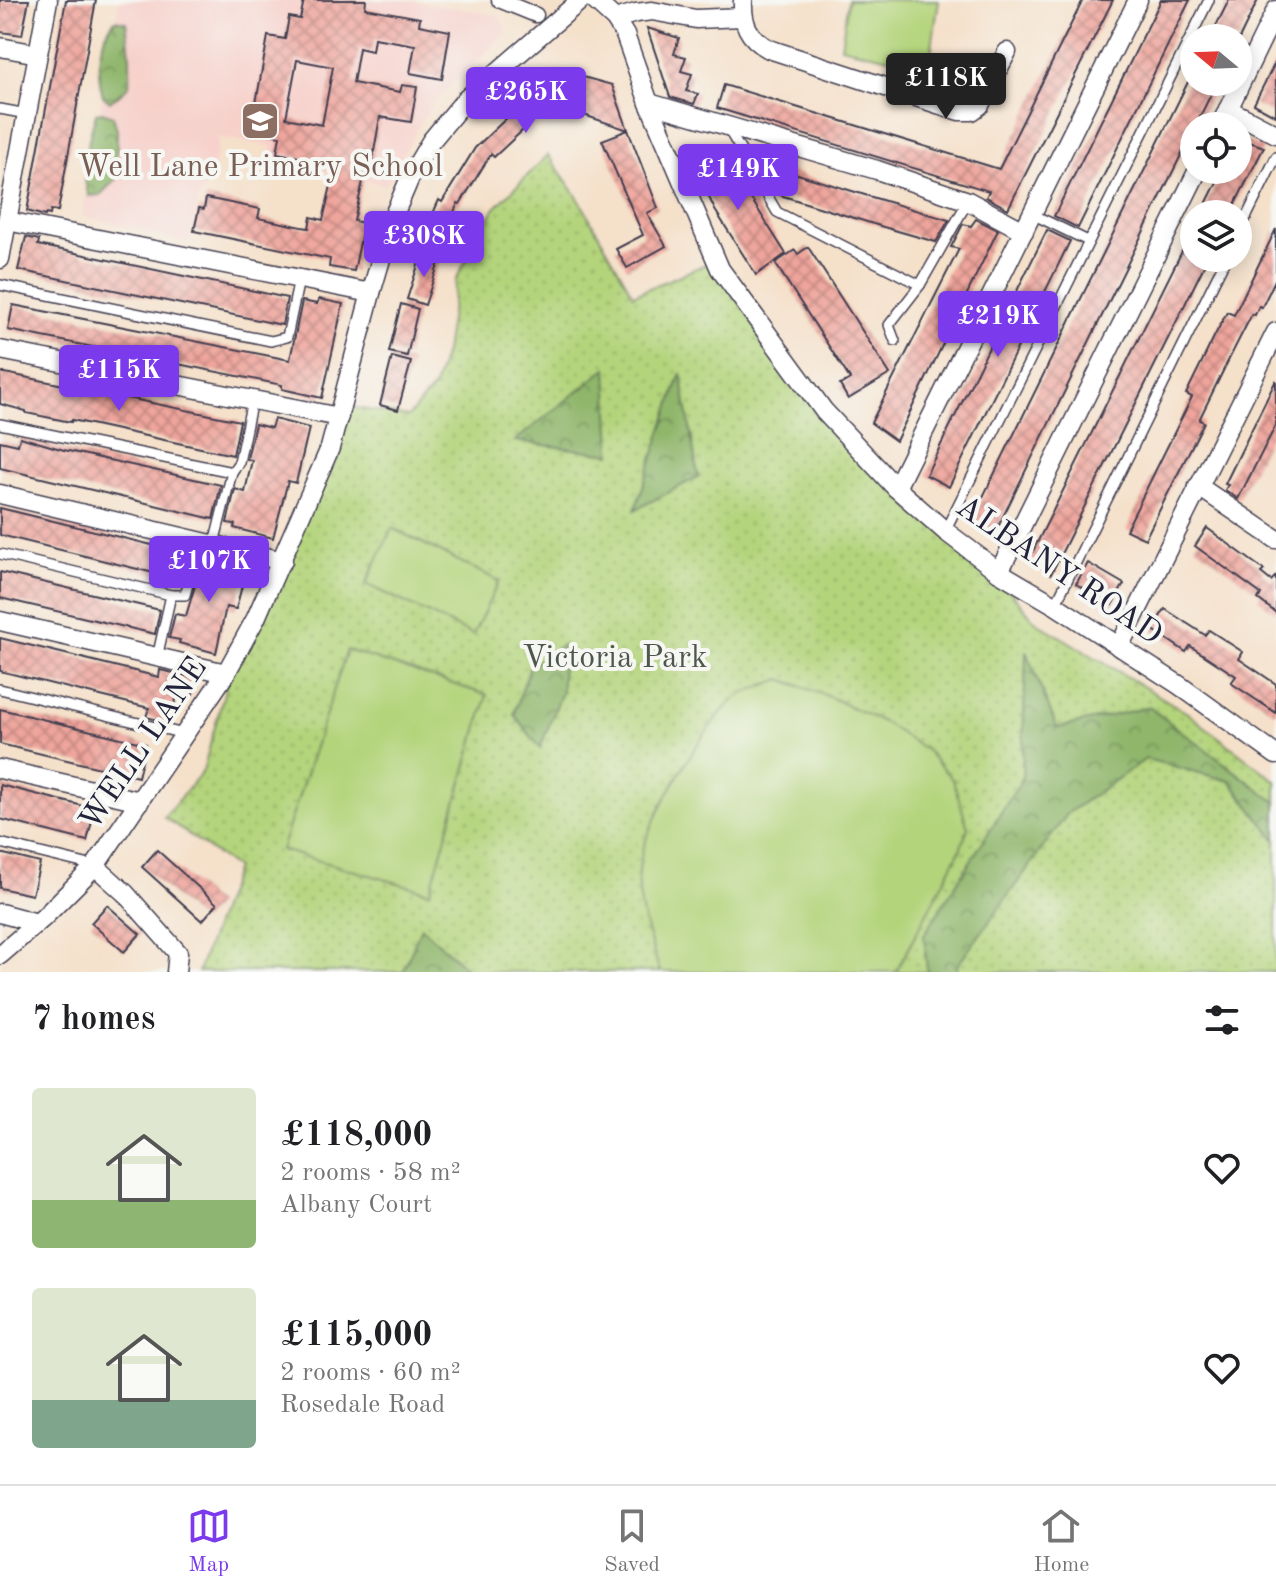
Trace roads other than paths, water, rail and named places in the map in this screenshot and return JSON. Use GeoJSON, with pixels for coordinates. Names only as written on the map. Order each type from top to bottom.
{"type":"FeatureCollection","features":[{"type":"Feature","properties":{"kind":"street"},"geometry":{"type":"LineString","coordinates":[[0,259],[7,221],[6,190],[27,114],[48,0]]}},
{"type":"Feature","properties":{"kind":"street"},"geometry":{"type":"LineString","coordinates":[[499,0],[536,15]]}},
{"type":"Feature","properties":{"kind":"street","name":"WELL LANE"},"geometry":{"type":"LineString","coordinates":[[0,955],[95,866],[226,673],[283,561],[330,448],[394,215],[412,173],[431,141],[474,91],[581,0]]}},
{"type":"Feature","properties":{"kind":"street","name":"ALBANY ROAD"},"geometry":{"type":"LineString","coordinates":[[594,0],[615,19],[625,35],[649,103],[720,269],[824,411],[896,488],[945,531],[999,572],[1119,647],[1276,755]]}},
{"type":"Feature","properties":{"kind":"street"},"geometry":{"type":"LineString","coordinates":[[896,488],[1138,0]]}},
{"type":"Feature","properties":{"kind":"street"},"geometry":{"type":"LineString","coordinates":[[615,19],[652,11],[696,19],[743,8],[749,34],[769,49],[959,111],[972,111],[980,105],[1007,52]]}},
{"type":"Feature","properties":{"kind":"street"},"geometry":{"type":"LineString","coordinates":[[1227,112],[1276,10]]}},
{"type":"Feature","properties":{"kind":"street"},"geometry":{"type":"LineString","coordinates":[[0,47],[38,54]]}},
{"type":"Feature","properties":{"kind":"street"},"geometry":{"type":"LineString","coordinates":[[649,103],[1028,222]]}},
{"type":"Feature","properties":{"kind":"street"},"geometry":{"type":"LineString","coordinates":[[1252,127],[1276,134]]}},
{"type":"Feature","properties":{"kind":"street"},"geometry":{"type":"LineString","coordinates":[[999,572],[1191,184]]}},
{"type":"Feature","properties":{"kind":"street"},"geometry":{"type":"LineString","coordinates":[[7,221],[371,293]]}},
{"type":"Feature","properties":{"kind":"street"},"geometry":{"type":"LineString","coordinates":[[1119,647],[1276,332]]}},
{"type":"Feature","properties":{"kind":"street"},"geometry":{"type":"LineString","coordinates":[[0,350],[339,417]]}},
{"type":"Feature","properties":{"kind":"street"},"geometry":{"type":"LineString","coordinates":[[1198,486],[1276,539]]}},
{"type":"Feature","properties":{"kind":"street"},"geometry":{"type":"LineString","coordinates":[[0,494],[283,561]]}},
{"type":"Feature","properties":{"kind":"street"},"geometry":{"type":"LineString","coordinates":[[0,621],[226,673]]}},
{"type":"Feature","properties":{"kind":"street"},"geometry":{"type":"LineString","coordinates":[[0,769],[140,801]]}},
{"type":"Feature","properties":{"kind":"street"},"geometry":{"type":"LineString","coordinates":[[95,866],[125,893],[178,953],[176,972]]}},
{"type":"Feature","properties":{"kind":"street"},"geometry":{"type":"LineString","coordinates":[[0,913],[37,923]]}},
{"type":"Feature","properties":{"kind":"lane"},"geometry":{"type":"LineString","coordinates":[[945,531],[1209,0]]}},
{"type":"Feature","properties":{"kind":"lane"},"geometry":{"type":"LineString","coordinates":[[0,109],[27,114]]}},
{"type":"Feature","properties":{"kind":"lane"},"geometry":{"type":"LineString","coordinates":[[725,125],[777,212],[920,285]]}},
{"type":"Feature","properties":{"kind":"lane"},"geometry":{"type":"LineString","coordinates":[[1252,206],[1276,157]]}},
{"type":"Feature","properties":{"kind":"lane"},"geometry":{"type":"LineString","coordinates":[[895,341],[889,325],[920,285],[968,201]]}},
{"type":"Feature","properties":{"kind":"lane"},"geometry":{"type":"LineString","coordinates":[[1028,222],[1088,241]]}},
{"type":"Feature","properties":{"kind":"lane"},"geometry":{"type":"LineString","coordinates":[[1055,605],[1219,272]]}},
{"type":"Feature","properties":{"kind":"lane"},"geometry":{"type":"LineString","coordinates":[[0,285],[271,341],[287,337],[299,279]]}},
{"type":"Feature","properties":{"kind":"lane"},"geometry":{"type":"LineString","coordinates":[[0,554],[171,595],[185,595],[232,472],[239,462],[252,400]]}},
{"type":"Feature","properties":{"kind":"lane"},"geometry":{"type":"LineString","coordinates":[[0,424],[232,472]]}},
{"type":"Feature","properties":{"kind":"lane"},"geometry":{"type":"LineString","coordinates":[[157,659],[171,595]]}},
{"type":"Feature","properties":{"kind":"lane"},"geometry":{"type":"LineString","coordinates":[[0,689],[184,734]]}},
{"type":"Feature","properties":{"kind":"lane"},"geometry":{"type":"LineString","coordinates":[[0,843],[95,866]]}},
{"type":"Feature","properties":{"kind":"place","name":"Well Lane Primary School"},"geometry":{"type":"Point","coordinates":[260,121]}},
{"type":"Feature","properties":{"kind":"park label","name":"Victoria Park"},"geometry":{"type":"Point","coordinates":[615,656]}}]}
